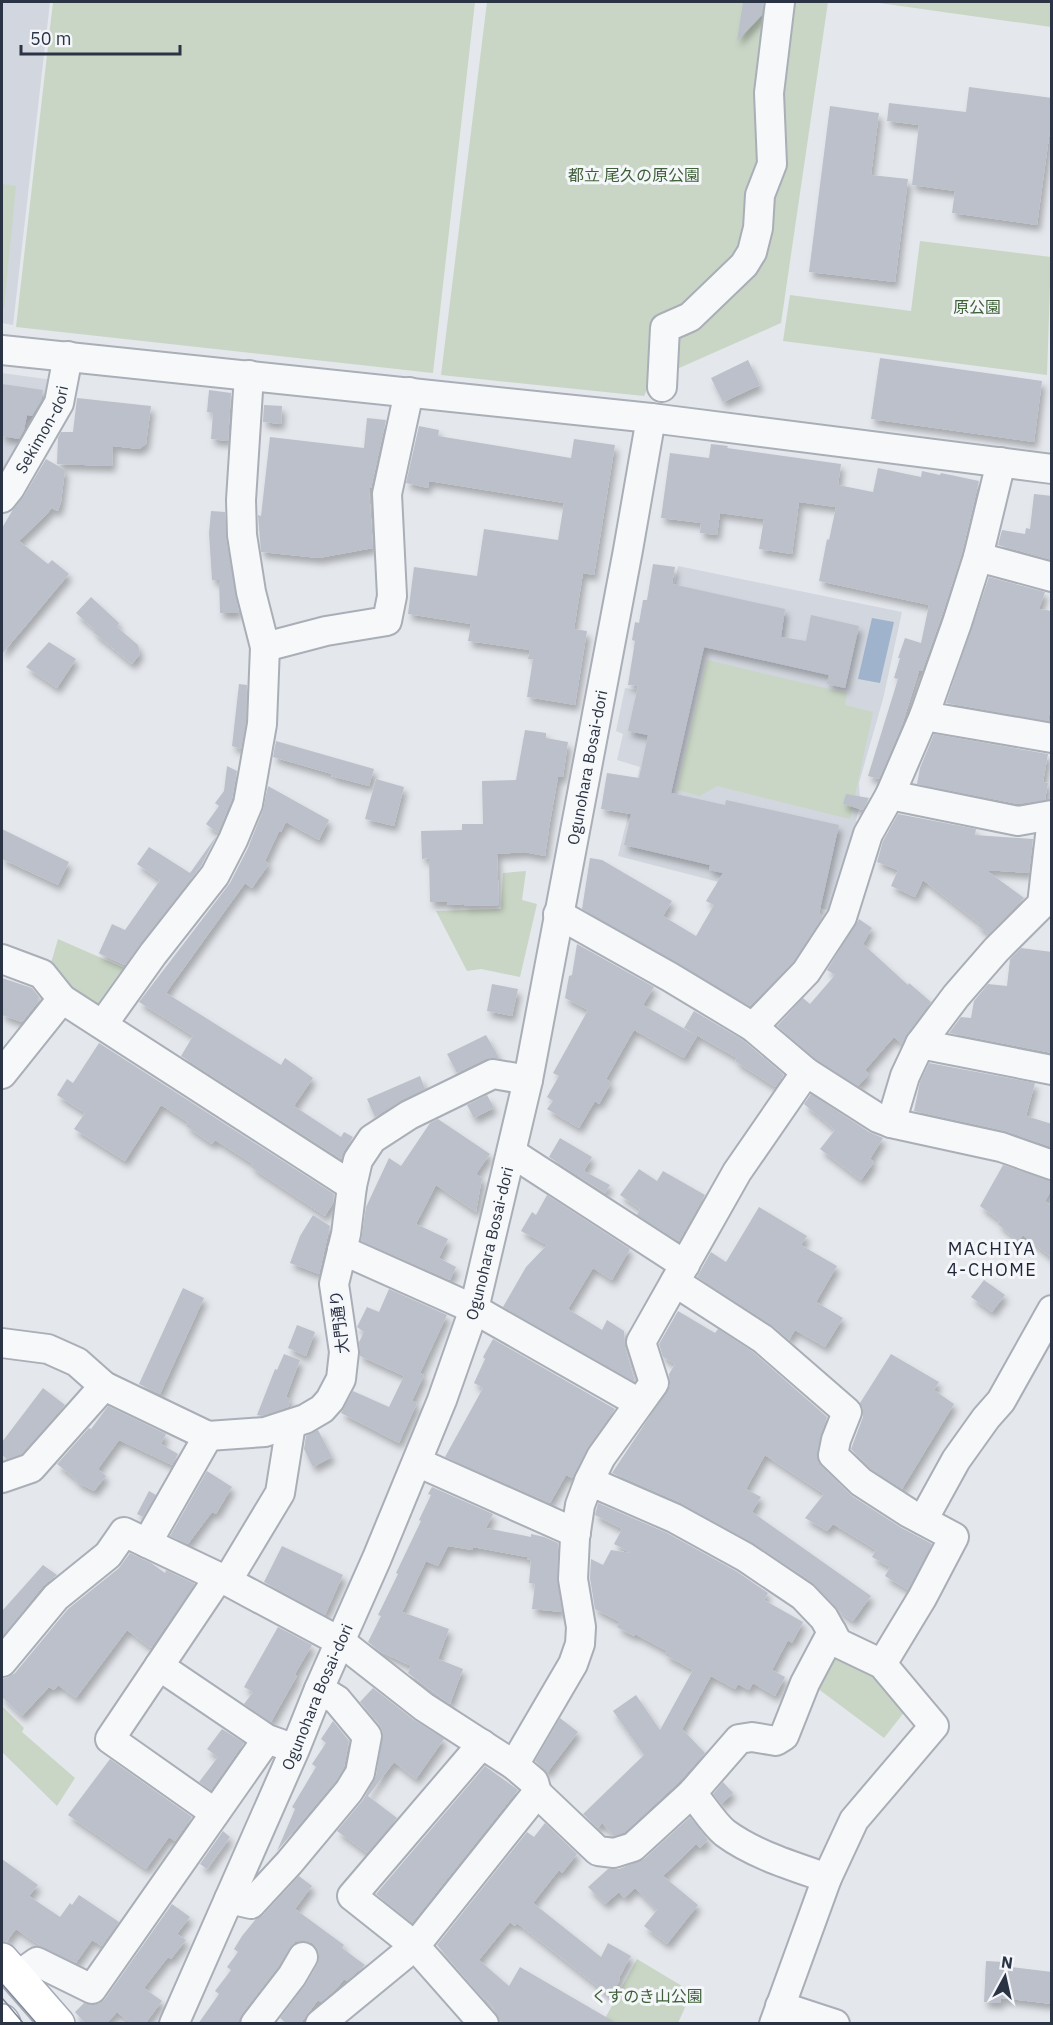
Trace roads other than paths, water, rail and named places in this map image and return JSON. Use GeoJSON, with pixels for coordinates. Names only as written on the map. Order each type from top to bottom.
{"type":"FeatureCollection","features":[{"type":"Feature","properties":{"kind":"main road"},"geometry":{"type":"LineString","coordinates":[[9,1968],[58,2024]]}},
{"type":"Feature","properties":{"kind":"street"},"geometry":{"type":"LineString","coordinates":[[662,387],[665,328],[690,317],[744,265],[752,252],[758,228],[760,195],[772,164],[768,93],[780,2]]}},
{"type":"Feature","properties":{"kind":"street"},"geometry":{"type":"LineString","coordinates":[[2,350],[651,418],[1052,469]]}},
{"type":"Feature","properties":{"kind":"street","name":"Sekimon-dori"},"geometry":{"type":"LineString","coordinates":[[2,498],[59,403],[68,356]]}},
{"type":"Feature","properties":{"kind":"street"},"geometry":{"type":"LineString","coordinates":[[103,1024],[153,954],[215,875],[236,835],[248,804],[262,724],[265,647],[251,592],[242,535],[241,500],[249,375]]}},
{"type":"Feature","properties":{"kind":"street"},"geometry":{"type":"LineString","coordinates":[[265,647],[326,631],[387,621],[392,596],[387,494],[410,392]]}},
{"type":"Feature","properties":{"kind":"street","name":"Ogunohara Bosai-dori"},"geometry":{"type":"LineString","coordinates":[[182,2020],[229,1899],[417,1462],[474,1309],[528,1080],[651,418]]}},
{"type":"Feature","properties":{"kind":"street"},"geometry":{"type":"LineString","coordinates":[[753,1027],[806,972],[842,917],[868,834],[890,795],[924,716],[957,623],[978,556],[1001,462]]}},
{"type":"Feature","properties":{"kind":"street"},"geometry":{"type":"LineString","coordinates":[[978,556],[1052,577]]}},
{"type":"Feature","properties":{"kind":"street"},"geometry":{"type":"LineString","coordinates":[[924,716],[1052,738]]}},
{"type":"Feature","properties":{"kind":"street"},"geometry":{"type":"LineString","coordinates":[[890,795],[1018,821],[1052,817],[1047,902],[1042,904],[996,950],[956,996],[920,1044],[905,1076],[891,1123]]}},
{"type":"Feature","properties":{"kind":"street"},"geometry":{"type":"LineString","coordinates":[[558,914],[753,1027],[806,1072],[878,1118],[891,1123],[1001,1147],[1052,1165]]}},
{"type":"Feature","properties":{"kind":"street"},"geometry":{"type":"LineString","coordinates":[[2,959],[42,974],[62,999],[352,1186]]}},
{"type":"Feature","properties":{"kind":"street"},"geometry":{"type":"LineString","coordinates":[[2,1074],[62,999]]}},
{"type":"Feature","properties":{"kind":"street"},"geometry":{"type":"LineString","coordinates":[[920,1044],[1052,1070]]}},
{"type":"Feature","properties":{"kind":"street"},"geometry":{"type":"LineString","coordinates":[[514,1765],[573,1664],[580,1644],[580,1627],[573,1579],[580,1505],[601,1457],[654,1383],[641,1342],[737,1172],[806,1072]]}},
{"type":"Feature","properties":{"kind":"street","name":"大門通り"},"geometry":{"type":"LineString","coordinates":[[208,1436],[265,1432],[304,1419],[322,1409],[330,1400],[341,1379],[344,1352],[334,1284],[358,1160],[372,1139],[409,1115],[493,1074],[528,1080]]}},
{"type":"Feature","properties":{"kind":"street"},"geometry":{"type":"LineString","coordinates":[[512,1153],[680,1273],[763,1339],[847,1412],[833,1455],[861,1482],[954,1537],[922,1598],[882,1664]]}},
{"type":"Feature","properties":{"kind":"street"},"geometry":{"type":"LineString","coordinates":[[342,1250],[474,1309],[639,1404]]}},
{"type":"Feature","properties":{"kind":"street"},"geometry":{"type":"LineString","coordinates":[[923,1520],[956,1460],[1001,1401],[1052,1310]]}},
{"type":"Feature","properties":{"kind":"street"},"geometry":{"type":"LineString","coordinates":[[2,1343],[48,1349],[77,1362],[104,1386],[208,1436],[147,1543]]}},
{"type":"Feature","properties":{"kind":"street"},"geometry":{"type":"LineString","coordinates":[[2,1478],[31,1468],[104,1386]]}},
{"type":"Feature","properties":{"kind":"street"},"geometry":{"type":"LineString","coordinates":[[215,1813],[110,1739],[159,1666],[223,1579],[280,1493],[291,1424]]}},
{"type":"Feature","properties":{"kind":"street"},"geometry":{"type":"LineString","coordinates":[[417,1462],[576,1533]]}},
{"type":"Feature","properties":{"kind":"street"},"geometry":{"type":"LineString","coordinates":[[589,1481],[674,1518],[745,1557],[803,1596],[824,1618],[838,1643],[882,1664],[934,1726],[854,1820],[827,1878],[777,2015],[835,2024]]}},
{"type":"Feature","properties":{"kind":"street"},"geometry":{"type":"LineString","coordinates":[[2,1662],[56,1597],[108,1555],[124,1532],[223,1579],[341,1642],[424,1707],[514,1765],[534,1782],[537,1793],[598,1851],[614,1853],[633,1847],[692,1793],[739,1739],[752,1737],[776,1741],[784,1736],[805,1683],[832,1632]]}},
{"type":"Feature","properties":{"kind":"street"},"geometry":{"type":"LineString","coordinates":[[159,1666],[267,1739],[295,1749]]}},
{"type":"Feature","properties":{"kind":"street"},"geometry":{"type":"LineString","coordinates":[[229,1899],[251,1904],[311,1836],[360,1773],[367,1736],[337,1700],[318,1689]]}},
{"type":"Feature","properties":{"kind":"street"},"geometry":{"type":"LineString","coordinates":[[9,1968],[37,1962],[92,1989],[267,1739]]}},
{"type":"Feature","properties":{"kind":"street"},"geometry":{"type":"LineString","coordinates":[[482,1744],[352,1896],[415,1946],[484,2024]]}},
{"type":"Feature","properties":{"kind":"street"},"geometry":{"type":"LineString","coordinates":[[320,2024],[415,1946],[537,1793]]}},
{"type":"Feature","properties":{"kind":"street"},"geometry":{"type":"LineString","coordinates":[[692,1793],[724,1832],[730,1836],[782,1862],[827,1878]]}},
{"type":"Feature","properties":{"kind":"street"},"geometry":{"type":"LineString","coordinates":[[255,2024],[303,1957]]}},
{"type":"Feature","properties":{"kind":"water"},"geometry":{"type":"Polygon","coordinates":[[[872,618],[894,622],[880,683],[858,679],[872,618]]]}},
{"type":"Feature","properties":{"kind":"tram line"},"geometry":{"type":"LineString","coordinates":[[2,1984],[37,2024]]}},
{"type":"Feature","properties":{"kind":"tram line"},"geometry":{"type":"LineString","coordinates":[[2,1998],[24,2024]]}},
{"type":"Feature","properties":{"kind":"district","name":"MACHIYA 4-CHOME"},"geometry":{"type":"Point","coordinates":[992,1259]}},
{"type":"Feature","properties":{"kind":"park label","name":"都立 尾久の原公園"},"geometry":{"type":"Point","coordinates":[634,175]}},
{"type":"Feature","properties":{"kind":"park label","name":"原公園"},"geometry":{"type":"Point","coordinates":[977,307]}},
{"type":"Feature","properties":{"kind":"park label","name":"くすのき山公園"},"geometry":{"type":"Point","coordinates":[647,1996]}}]}
